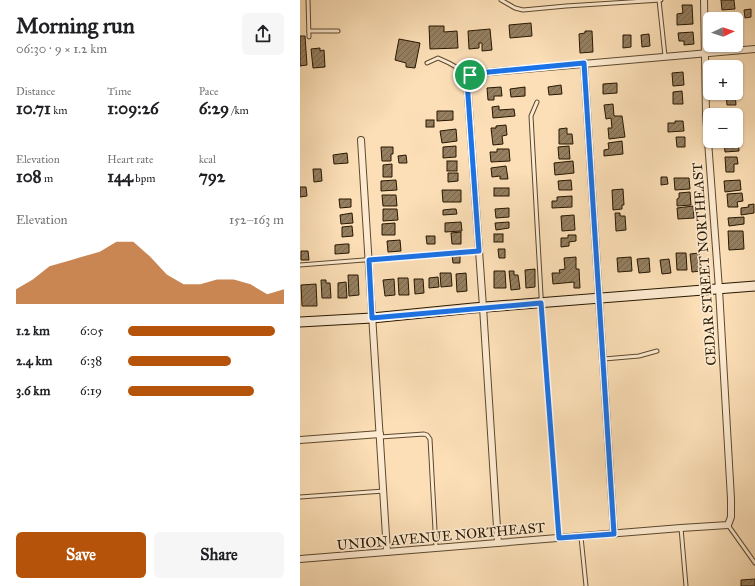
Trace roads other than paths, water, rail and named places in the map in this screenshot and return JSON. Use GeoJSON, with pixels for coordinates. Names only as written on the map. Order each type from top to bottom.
{"type":"FeatureCollection","features":[{"type":"Feature","properties":{"kind":"main road"},"geometry":{"type":"LineString","coordinates":[[300,322],[372,318],[483,307],[755,286]]}},
{"type":"Feature","properties":{"kind":"street","name":"CEDAR STREET NORTHEAST"},"geometry":{"type":"LineString","coordinates":[[704,0],[706,114],[719,289],[731,499],[731,517],[728,525]]}},
{"type":"Feature","properties":{"kind":"street"},"geometry":{"type":"LineString","coordinates":[[498,543],[467,81],[470,75],[584,63],[755,49]]}},
{"type":"Feature","properties":{"kind":"street"},"geometry":{"type":"LineString","coordinates":[[584,63],[614,534]]}},
{"type":"Feature","properties":{"kind":"street"},"geometry":{"type":"LineString","coordinates":[[361,140],[387,552]]}},
{"type":"Feature","properties":{"kind":"street"},"geometry":{"type":"LineString","coordinates":[[300,440],[380,436]]}},
{"type":"Feature","properties":{"kind":"street","name":"UNION AVENUE NORTHEAST"},"geometry":{"type":"LineString","coordinates":[[300,559],[728,525]]}},
{"type":"Feature","properties":{"kind":"lane"},"geometry":{"type":"LineString","coordinates":[[308,0],[309,37]]}},
{"type":"Feature","properties":{"kind":"lane"},"geometry":{"type":"LineString","coordinates":[[501,0],[515,8],[523,10],[659,0],[665,56]]}},
{"type":"Feature","properties":{"kind":"lane"},"geometry":{"type":"LineString","coordinates":[[309,31],[338,31]]}},
{"type":"Feature","properties":{"kind":"lane"},"geometry":{"type":"LineString","coordinates":[[427,63],[438,58],[470,75]]}},
{"type":"Feature","properties":{"kind":"lane"},"geometry":{"type":"LineString","coordinates":[[537,102],[531,116],[541,303],[559,538]]}},
{"type":"Feature","properties":{"kind":"lane"},"geometry":{"type":"LineString","coordinates":[[300,265],[479,251]]}},
{"type":"Feature","properties":{"kind":"lane"},"geometry":{"type":"LineString","coordinates":[[604,359],[639,356],[657,352]]}},
{"type":"Feature","properties":{"kind":"lane"},"geometry":{"type":"LineString","coordinates":[[380,436],[424,434],[427,435],[430,440],[433,520],[436,548]]}},
{"type":"Feature","properties":{"kind":"lane"},"geometry":{"type":"LineString","coordinates":[[300,497],[384,491]]}},
{"type":"Feature","properties":{"kind":"lane"},"geometry":{"type":"LineString","coordinates":[[728,525],[755,563]]}},
{"type":"Feature","properties":{"kind":"lane"},"geometry":{"type":"LineString","coordinates":[[681,528],[686,586]]}},
{"type":"Feature","properties":{"kind":"lane"},"geometry":{"type":"LineString","coordinates":[[581,537],[586,586]]}}]}
